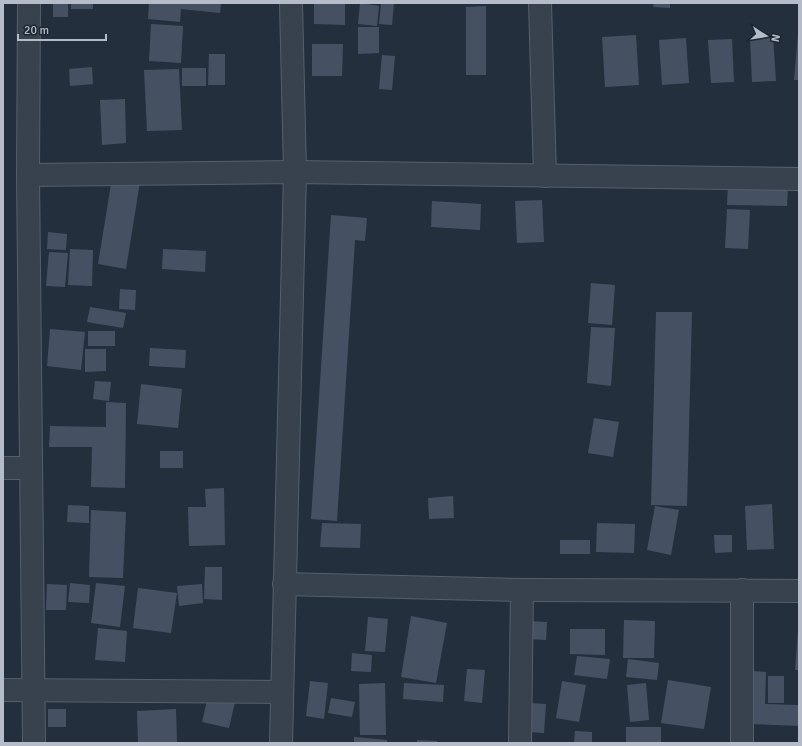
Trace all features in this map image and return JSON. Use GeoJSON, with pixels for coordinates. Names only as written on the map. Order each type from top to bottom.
{"type":"FeatureCollection","features":[{"type":"Feature","properties":{"kind":"street"},"geometry":{"type":"LineString","coordinates":[[29,3],[28,175],[34,743]]}},
{"type":"Feature","properties":{"kind":"street"},"geometry":{"type":"LineString","coordinates":[[281,743],[281,692],[295,172],[291,3]]}},
{"type":"Feature","properties":{"kind":"street"},"geometry":{"type":"LineString","coordinates":[[540,3],[545,176]]}},
{"type":"Feature","properties":{"kind":"street"},"geometry":{"type":"LineString","coordinates":[[28,175],[295,172],[799,179]]}},
{"type":"Feature","properties":{"kind":"street"},"geometry":{"type":"LineString","coordinates":[[3,468],[32,468]]}},
{"type":"Feature","properties":{"kind":"street"},"geometry":{"type":"LineString","coordinates":[[284,584],[522,590],[799,591]]}},
{"type":"Feature","properties":{"kind":"street"},"geometry":{"type":"LineString","coordinates":[[520,743],[522,590]]}},
{"type":"Feature","properties":{"kind":"street"},"geometry":{"type":"LineString","coordinates":[[742,590],[742,743]]}},
{"type":"Feature","properties":{"kind":"street"},"geometry":{"type":"LineString","coordinates":[[3,690],[281,692]]}},
{"type":"Feature","properties":{"kind":"building"},"geometry":{"type":"Polygon","coordinates":[[[53,3],[68,3],[68,17],[53,17],[53,3]]]}},
{"type":"Feature","properties":{"kind":"building"},"geometry":{"type":"Polygon","coordinates":[[[71,3],[93,3],[93,9],[71,9],[71,3]]]}},
{"type":"Feature","properties":{"kind":"building"},"geometry":{"type":"Polygon","coordinates":[[[149,3],[221,3],[220,13],[181,9],[180,22],[148,19],[149,3]]]}},
{"type":"Feature","properties":{"kind":"building"},"geometry":{"type":"Polygon","coordinates":[[[314,3],[345,3],[345,25],[314,24],[314,3]]]}},
{"type":"Feature","properties":{"kind":"building"},"geometry":{"type":"Polygon","coordinates":[[[360,3],[379,6],[377,26],[358,24],[360,3]]]}},
{"type":"Feature","properties":{"kind":"building"},"geometry":{"type":"Polygon","coordinates":[[[381,3],[394,3],[392,25],[379,24],[381,3]]]}},
{"type":"Feature","properties":{"kind":"building"},"geometry":{"type":"Polygon","coordinates":[[[654,3],[670,3],[670,8],[653,7],[654,3]]]}},
{"type":"Feature","properties":{"kind":"building"},"geometry":{"type":"Polygon","coordinates":[[[486,6],[486,75],[466,75],[466,7],[486,6]]]}},
{"type":"Feature","properties":{"kind":"building"},"geometry":{"type":"Polygon","coordinates":[[[151,24],[183,26],[181,63],[149,61],[151,24]]]}},
{"type":"Feature","properties":{"kind":"building"},"geometry":{"type":"Polygon","coordinates":[[[358,27],[379,27],[379,53],[358,54],[358,27]]]}},
{"type":"Feature","properties":{"kind":"building"},"geometry":{"type":"Polygon","coordinates":[[[798,34],[799,80],[794,80],[798,34]]]}},
{"type":"Feature","properties":{"kind":"building"},"geometry":{"type":"Polygon","coordinates":[[[636,35],[639,85],[605,87],[602,37],[636,35]]]}},
{"type":"Feature","properties":{"kind":"building"},"geometry":{"type":"Polygon","coordinates":[[[773,37],[776,81],[752,82],[750,38],[773,37]]]}},
{"type":"Feature","properties":{"kind":"building"},"geometry":{"type":"Polygon","coordinates":[[[686,38],[689,83],[662,85],[659,40],[686,38]]]}},
{"type":"Feature","properties":{"kind":"building"},"geometry":{"type":"Polygon","coordinates":[[[732,39],[734,82],[711,83],[708,40],[732,39]]]}},
{"type":"Feature","properties":{"kind":"building"},"geometry":{"type":"Polygon","coordinates":[[[312,44],[343,44],[342,76],[312,76],[312,44]]]}},
{"type":"Feature","properties":{"kind":"building"},"geometry":{"type":"Polygon","coordinates":[[[209,54],[225,54],[225,85],[208,85],[209,54]]]}},
{"type":"Feature","properties":{"kind":"building"},"geometry":{"type":"Polygon","coordinates":[[[382,55],[395,56],[392,90],[379,89],[382,55]]]}},
{"type":"Feature","properties":{"kind":"building"},"geometry":{"type":"Polygon","coordinates":[[[92,67],[93,84],[70,86],[69,69],[92,67]]]}},
{"type":"Feature","properties":{"kind":"building"},"geometry":{"type":"Polygon","coordinates":[[[182,68],[206,68],[206,86],[182,86],[182,68]]]}},
{"type":"Feature","properties":{"kind":"building"},"geometry":{"type":"Polygon","coordinates":[[[179,69],[182,130],[147,131],[144,70],[179,69]]]}},
{"type":"Feature","properties":{"kind":"building"},"geometry":{"type":"Polygon","coordinates":[[[125,99],[126,143],[102,145],[100,100],[125,99]]]}},
{"type":"Feature","properties":{"kind":"building"},"geometry":{"type":"Polygon","coordinates":[[[112,178],[140,182],[126,269],[98,264],[112,178]]]}},
{"type":"Feature","properties":{"kind":"building"},"geometry":{"type":"Polygon","coordinates":[[[728,185],[788,186],[787,206],[727,205],[728,185]]]}},
{"type":"Feature","properties":{"kind":"building"},"geometry":{"type":"Polygon","coordinates":[[[542,200],[544,242],[517,243],[515,201],[542,200]]]}},
{"type":"Feature","properties":{"kind":"building"},"geometry":{"type":"Polygon","coordinates":[[[432,201],[481,204],[480,230],[431,227],[432,201]]]}},
{"type":"Feature","properties":{"kind":"building"},"geometry":{"type":"Polygon","coordinates":[[[727,209],[750,210],[748,249],[725,248],[727,209]]]}},
{"type":"Feature","properties":{"kind":"building"},"geometry":{"type":"Polygon","coordinates":[[[331,215],[367,218],[365,241],[355,240],[337,521],[311,519],[331,215]]]}},
{"type":"Feature","properties":{"kind":"building"},"geometry":{"type":"Polygon","coordinates":[[[48,232],[67,234],[66,250],[47,249],[48,232]]]}},
{"type":"Feature","properties":{"kind":"building"},"geometry":{"type":"Polygon","coordinates":[[[70,249],[93,250],[92,286],[68,285],[70,249]]]}},
{"type":"Feature","properties":{"kind":"building"},"geometry":{"type":"Polygon","coordinates":[[[163,249],[206,251],[205,272],[162,269],[163,249]]]}},
{"type":"Feature","properties":{"kind":"building"},"geometry":{"type":"Polygon","coordinates":[[[49,252],[68,253],[65,287],[46,286],[49,252]]]}},
{"type":"Feature","properties":{"kind":"building"},"geometry":{"type":"Polygon","coordinates":[[[591,283],[615,285],[612,325],[588,323],[591,283]]]}},
{"type":"Feature","properties":{"kind":"building"},"geometry":{"type":"Polygon","coordinates":[[[120,289],[136,290],[135,310],[119,309],[120,289]]]}},
{"type":"Feature","properties":{"kind":"building"},"geometry":{"type":"Polygon","coordinates":[[[90,307],[126,313],[123,328],[87,322],[90,307]]]}},
{"type":"Feature","properties":{"kind":"building"},"geometry":{"type":"Polygon","coordinates":[[[656,312],[692,312],[687,506],[651,505],[656,312]]]}},
{"type":"Feature","properties":{"kind":"building"},"geometry":{"type":"Polygon","coordinates":[[[591,327],[615,328],[611,386],[587,383],[591,327]]]}},
{"type":"Feature","properties":{"kind":"building"},"geometry":{"type":"Polygon","coordinates":[[[50,329],[85,332],[81,370],[47,366],[50,329]]]}},
{"type":"Feature","properties":{"kind":"building"},"geometry":{"type":"Polygon","coordinates":[[[88,331],[115,331],[115,346],[88,346],[88,331]]]}},
{"type":"Feature","properties":{"kind":"building"},"geometry":{"type":"Polygon","coordinates":[[[150,348],[186,350],[185,368],[149,366],[150,348]]]}},
{"type":"Feature","properties":{"kind":"building"},"geometry":{"type":"Polygon","coordinates":[[[85,349],[106,349],[106,371],[85,372],[85,349]]]}},
{"type":"Feature","properties":{"kind":"building"},"geometry":{"type":"Polygon","coordinates":[[[95,381],[111,382],[109,401],[93,399],[95,381]]]}},
{"type":"Feature","properties":{"kind":"building"},"geometry":{"type":"Polygon","coordinates":[[[141,384],[182,389],[178,428],[137,424],[141,384]]]}},
{"type":"Feature","properties":{"kind":"building"},"geometry":{"type":"Polygon","coordinates":[[[106,402],[126,403],[125,488],[91,487],[92,447],[49,447],[50,426],[106,427],[106,402]]]}},
{"type":"Feature","properties":{"kind":"building"},"geometry":{"type":"Polygon","coordinates":[[[594,418],[619,422],[613,457],[588,453],[594,418]]]}},
{"type":"Feature","properties":{"kind":"building"},"geometry":{"type":"Polygon","coordinates":[[[160,451],[183,451],[183,468],[160,468],[160,451]]]}},
{"type":"Feature","properties":{"kind":"building"},"geometry":{"type":"Polygon","coordinates":[[[224,488],[225,545],[189,546],[188,507],[206,507],[205,489],[224,488]]]}},
{"type":"Feature","properties":{"kind":"building"},"geometry":{"type":"Polygon","coordinates":[[[453,496],[454,518],[429,519],[428,498],[453,496]]]}},
{"type":"Feature","properties":{"kind":"building"},"geometry":{"type":"Polygon","coordinates":[[[772,504],[774,549],[747,550],[745,506],[772,504]]]}},
{"type":"Feature","properties":{"kind":"building"},"geometry":{"type":"Polygon","coordinates":[[[68,505],[89,506],[89,523],[67,522],[68,505]]]}},
{"type":"Feature","properties":{"kind":"building"},"geometry":{"type":"Polygon","coordinates":[[[655,506],[679,510],[671,555],[647,550],[655,506]]]}},
{"type":"Feature","properties":{"kind":"building"},"geometry":{"type":"Polygon","coordinates":[[[91,510],[126,512],[123,578],[89,577],[91,510]]]}},
{"type":"Feature","properties":{"kind":"building"},"geometry":{"type":"Polygon","coordinates":[[[322,523],[361,524],[360,548],[320,547],[322,523]]]}},
{"type":"Feature","properties":{"kind":"building"},"geometry":{"type":"Polygon","coordinates":[[[597,523],[635,524],[634,553],[596,552],[597,523]]]}},
{"type":"Feature","properties":{"kind":"building"},"geometry":{"type":"Polygon","coordinates":[[[714,535],[732,535],[732,552],[715,553],[714,535]]]}},
{"type":"Feature","properties":{"kind":"building"},"geometry":{"type":"Polygon","coordinates":[[[560,540],[590,540],[590,554],[560,554],[560,540]]]}},
{"type":"Feature","properties":{"kind":"building"},"geometry":{"type":"Polygon","coordinates":[[[205,567],[222,567],[222,600],[204,599],[205,567]]]}},
{"type":"Feature","properties":{"kind":"building"},"geometry":{"type":"Polygon","coordinates":[[[70,583],[90,585],[89,603],[68,602],[70,583]]]}},
{"type":"Feature","properties":{"kind":"building"},"geometry":{"type":"Polygon","coordinates":[[[96,583],[125,586],[120,627],[91,623],[96,583]]]}},
{"type":"Feature","properties":{"kind":"building"},"geometry":{"type":"Polygon","coordinates":[[[47,584],[67,585],[66,610],[46,610],[47,584]]]}},
{"type":"Feature","properties":{"kind":"building"},"geometry":{"type":"Polygon","coordinates":[[[202,584],[203,603],[179,606],[177,586],[202,584]]]}},
{"type":"Feature","properties":{"kind":"building"},"geometry":{"type":"Polygon","coordinates":[[[138,588],[177,593],[171,633],[133,628],[138,588]]]}},
{"type":"Feature","properties":{"kind":"building"},"geometry":{"type":"Polygon","coordinates":[[[411,616],[447,623],[436,683],[401,677],[411,616]]]}},
{"type":"Feature","properties":{"kind":"building"},"geometry":{"type":"Polygon","coordinates":[[[368,617],[388,619],[385,652],[365,651],[368,617]]]}},
{"type":"Feature","properties":{"kind":"building"},"geometry":{"type":"Polygon","coordinates":[[[624,620],[655,621],[654,658],[623,658],[624,620]]]}},
{"type":"Feature","properties":{"kind":"building"},"geometry":{"type":"Polygon","coordinates":[[[530,621],[547,622],[546,640],[529,639],[530,621]]]}},
{"type":"Feature","properties":{"kind":"building"},"geometry":{"type":"Polygon","coordinates":[[[98,628],[127,631],[125,662],[95,660],[98,628]]]}},
{"type":"Feature","properties":{"kind":"building"},"geometry":{"type":"Polygon","coordinates":[[[570,629],[605,629],[605,655],[570,654],[570,629]]]}},
{"type":"Feature","properties":{"kind":"building"},"geometry":{"type":"Polygon","coordinates":[[[798,630],[799,670],[795,670],[798,630]]]}},
{"type":"Feature","properties":{"kind":"building"},"geometry":{"type":"Polygon","coordinates":[[[352,653],[372,655],[371,672],[351,671],[352,653]]]}},
{"type":"Feature","properties":{"kind":"building"},"geometry":{"type":"Polygon","coordinates":[[[577,656],[610,659],[607,679],[574,675],[577,656]]]}},
{"type":"Feature","properties":{"kind":"building"},"geometry":{"type":"Polygon","coordinates":[[[628,659],[659,663],[657,680],[626,677],[628,659]]]}},
{"type":"Feature","properties":{"kind":"building"},"geometry":{"type":"Polygon","coordinates":[[[467,669],[485,670],[482,703],[464,701],[467,669]]]}},
{"type":"Feature","properties":{"kind":"building"},"geometry":{"type":"Polygon","coordinates":[[[751,671],[766,672],[765,704],[799,705],[799,726],[749,724],[751,671]]]}},
{"type":"Feature","properties":{"kind":"building"},"geometry":{"type":"Polygon","coordinates":[[[768,676],[784,676],[784,703],[768,703],[768,676]]]}},
{"type":"Feature","properties":{"kind":"building"},"geometry":{"type":"Polygon","coordinates":[[[668,680],[711,687],[704,729],[661,723],[668,680]]]}},
{"type":"Feature","properties":{"kind":"building"},"geometry":{"type":"Polygon","coordinates":[[[310,681],[328,683],[324,719],[306,716],[310,681]]]}},
{"type":"Feature","properties":{"kind":"building"},"geometry":{"type":"Polygon","coordinates":[[[562,681],[586,685],[579,722],[556,718],[562,681]]]}},
{"type":"Feature","properties":{"kind":"building"},"geometry":{"type":"Polygon","coordinates":[[[385,683],[386,735],[360,735],[359,684],[385,683]]]}},
{"type":"Feature","properties":{"kind":"building"},"geometry":{"type":"Polygon","coordinates":[[[404,683],[444,685],[443,702],[403,699],[404,683]]]}},
{"type":"Feature","properties":{"kind":"building"},"geometry":{"type":"Polygon","coordinates":[[[646,683],[649,720],[630,722],[627,685],[646,683]]]}},
{"type":"Feature","properties":{"kind":"building"},"geometry":{"type":"Polygon","coordinates":[[[208,696],[235,702],[229,728],[202,722],[208,696]]]}},
{"type":"Feature","properties":{"kind":"building"},"geometry":{"type":"Polygon","coordinates":[[[331,698],[355,702],[352,717],[328,713],[331,698]]]}},
{"type":"Feature","properties":{"kind":"building"},"geometry":{"type":"Polygon","coordinates":[[[530,703],[546,704],[544,733],[528,732],[530,703]]]}},
{"type":"Feature","properties":{"kind":"building"},"geometry":{"type":"Polygon","coordinates":[[[48,709],[66,709],[66,727],[48,727],[48,709]]]}},
{"type":"Feature","properties":{"kind":"building"},"geometry":{"type":"Polygon","coordinates":[[[176,709],[177,743],[138,743],[137,711],[176,709]]]}},
{"type":"Feature","properties":{"kind":"building"},"geometry":{"type":"Polygon","coordinates":[[[626,727],[661,727],[661,743],[626,743],[626,727]]]}},
{"type":"Feature","properties":{"kind":"building"},"geometry":{"type":"Polygon","coordinates":[[[575,731],[592,732],[592,743],[574,743],[575,731]]]}},
{"type":"Feature","properties":{"kind":"building"},"geometry":{"type":"Polygon","coordinates":[[[354,737],[387,740],[387,743],[354,743],[354,737]]]}},
{"type":"Feature","properties":{"kind":"building"},"geometry":{"type":"Polygon","coordinates":[[[417,740],[437,741],[437,743],[417,743],[417,740]]]}}]}
